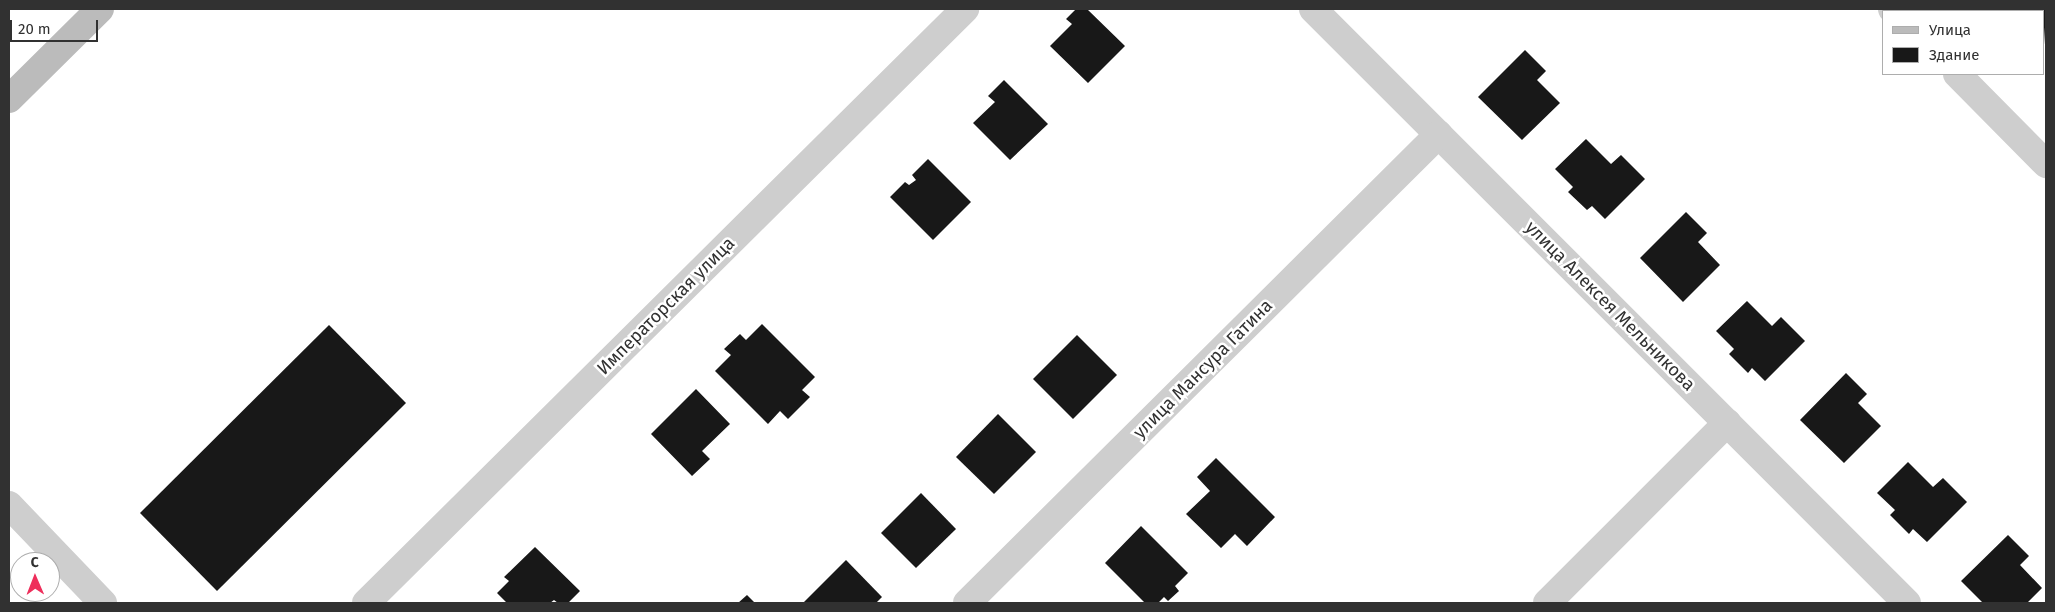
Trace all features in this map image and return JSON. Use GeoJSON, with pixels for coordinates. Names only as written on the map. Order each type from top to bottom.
{"type":"FeatureCollection","features":[{"type":"Feature","properties":{"kind":"street"},"geometry":{"type":"LineString","coordinates":[[9,99],[100,9]]}},
{"type":"Feature","properties":{"kind":"street","name":"Императорская улица"},"geometry":{"type":"LineString","coordinates":[[366,603],[965,9]]}},
{"type":"Feature","properties":{"kind":"street","name":"улица Алексея Мельникова"},"geometry":{"type":"LineString","coordinates":[[1313,9],[1907,603]]}},
{"type":"Feature","properties":{"kind":"street"},"geometry":{"type":"LineString","coordinates":[[1958,75],[2046,164]]}},
{"type":"Feature","properties":{"kind":"street","name":"улица Мансура Гатина"},"geometry":{"type":"LineString","coordinates":[[967,603],[1439,134]]}},
{"type":"Feature","properties":{"kind":"street"},"geometry":{"type":"LineString","coordinates":[[1547,603],[1727,423]]}},
{"type":"Feature","properties":{"kind":"street"},"geometry":{"type":"LineString","coordinates":[[9,505],[103,603]]}},
{"type":"Feature","properties":{"kind":"building"},"geometry":{"type":"Polygon","coordinates":[[[1076,9],[1087,9],[1125,46],[1088,83],[1050,46],[1072,24],[1066,19],[1076,9]]]}},
{"type":"Feature","properties":{"kind":"building"},"geometry":{"type":"Polygon","coordinates":[[[2046,9],[2045,27],[2045,10],[2012,10],[2046,9]]]}},
{"type":"Feature","properties":{"kind":"building"},"geometry":{"type":"Polygon","coordinates":[[[1525,50],[1546,71],[1537,80],[1560,103],[1522,140],[1478,97],[1525,50]]]}},
{"type":"Feature","properties":{"kind":"building"},"geometry":{"type":"Polygon","coordinates":[[[1004,80],[1048,124],[1010,160],[973,123],[995,102],[988,96],[1004,80]]]}},
{"type":"Feature","properties":{"kind":"building"},"geometry":{"type":"Polygon","coordinates":[[[1586,139],[1611,164],[1621,155],[1645,179],[1605,219],[1592,206],[1587,210],[1568,192],[1573,187],[1555,169],[1586,139]]]}},
{"type":"Feature","properties":{"kind":"building"},"geometry":{"type":"Polygon","coordinates":[[[928,159],[971,202],[933,240],[890,197],[905,182],[909,185],[916,180],[912,175],[928,159]]]}},
{"type":"Feature","properties":{"kind":"building"},"geometry":{"type":"Polygon","coordinates":[[[1686,212],[1707,233],[1698,242],[1720,265],[1683,302],[1640,258],[1686,212]]]}},
{"type":"Feature","properties":{"kind":"building"},"geometry":{"type":"Polygon","coordinates":[[[1747,301],[1772,326],[1781,317],[1805,341],[1765,381],[1752,368],[1748,373],[1729,354],[1734,349],[1716,331],[1747,301]]]}},
{"type":"Feature","properties":{"kind":"building"},"geometry":{"type":"Polygon","coordinates":[[[762,324],[815,377],[802,390],[810,397],[788,419],[780,411],[768,424],[715,371],[731,355],[724,349],[740,334],[746,340],[762,324]]]}},
{"type":"Feature","properties":{"kind":"building"},"geometry":{"type":"Polygon","coordinates":[[[329,325],[406,403],[217,591],[140,513],[329,325]]]}},
{"type":"Feature","properties":{"kind":"building"},"geometry":{"type":"Polygon","coordinates":[[[1077,335],[1117,375],[1073,419],[1033,379],[1077,335]]]}},
{"type":"Feature","properties":{"kind":"building"},"geometry":{"type":"Polygon","coordinates":[[[1846,373],[1867,394],[1858,403],[1881,426],[1844,463],[1800,420],[1846,373]]]}},
{"type":"Feature","properties":{"kind":"building"},"geometry":{"type":"Polygon","coordinates":[[[696,389],[730,424],[702,451],[710,459],[692,476],[651,434],[696,389]]]}},
{"type":"Feature","properties":{"kind":"building"},"geometry":{"type":"Polygon","coordinates":[[[998,414],[1036,452],[994,494],[956,457],[998,414]]]}},
{"type":"Feature","properties":{"kind":"building"},"geometry":{"type":"Polygon","coordinates":[[[1216,458],[1275,517],[1247,546],[1235,534],[1221,548],[1186,514],[1210,491],[1197,477],[1216,458]]]}},
{"type":"Feature","properties":{"kind":"building"},"geometry":{"type":"Polygon","coordinates":[[[1908,462],[1933,487],[1943,478],[1967,502],[1927,542],[1913,529],[1909,534],[1890,515],[1895,510],[1877,493],[1908,462]]]}},
{"type":"Feature","properties":{"kind":"building"},"geometry":{"type":"Polygon","coordinates":[[[921,493],[956,529],[916,568],[881,533],[921,493]]]}},
{"type":"Feature","properties":{"kind":"building"},"geometry":{"type":"Polygon","coordinates":[[[1141,526],[1188,573],[1175,586],[1179,591],[1168,601],[1164,597],[1158,603],[1145,603],[1105,563],[1141,526]]]}},
{"type":"Feature","properties":{"kind":"building"},"geometry":{"type":"Polygon","coordinates":[[[2008,535],[2029,556],[2020,565],[2042,588],[2027,603],[1983,603],[1961,581],[2008,535]]]}},
{"type":"Feature","properties":{"kind":"building"},"geometry":{"type":"Polygon","coordinates":[[[535,547],[580,591],[568,603],[558,603],[554,600],[550,603],[507,603],[497,593],[509,581],[504,577],[535,547]]]}},
{"type":"Feature","properties":{"kind":"building"},"geometry":{"type":"Polygon","coordinates":[[[846,560],[882,597],[876,603],[803,603],[846,560]]]}},
{"type":"Feature","properties":{"kind":"building"},"geometry":{"type":"Polygon","coordinates":[[[747,595],[755,603],[738,603],[747,595]]]}}]}
